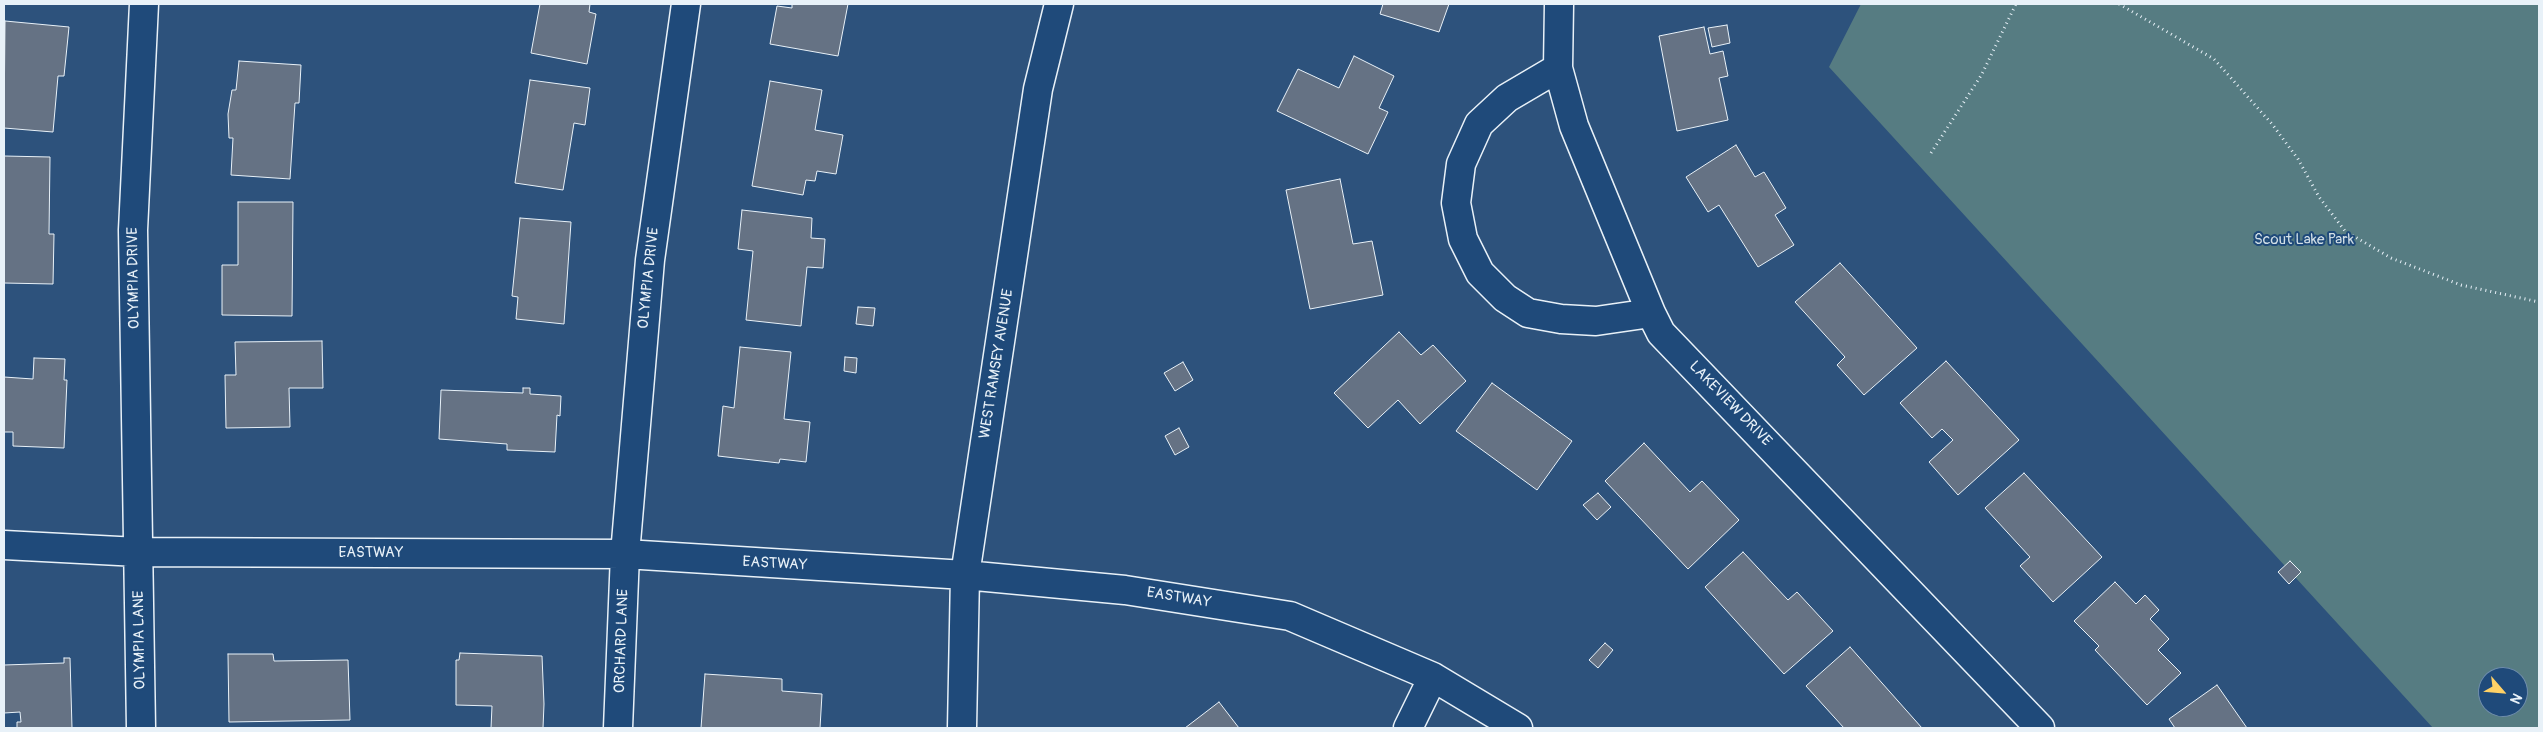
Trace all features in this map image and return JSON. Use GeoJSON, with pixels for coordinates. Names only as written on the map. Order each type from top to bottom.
{"type":"FeatureCollection","features":[{"type":"Feature","properties":{"kind":"street","name":"OLYMPIA DRIVE"},"geometry":{"type":"LineString","coordinates":[[138,552],[133,230],[144,4]]}},
{"type":"Feature","properties":{"kind":"street","name":"OLYMPIA DRIVE"},"geometry":{"type":"LineString","coordinates":[[624,554],[650,260],[686,4]]}},
{"type":"Feature","properties":{"kind":"street","name":"WEST RAMSEY AVENUE"},"geometry":{"type":"LineString","coordinates":[[962,728],[965,575],[1038,89],[1059,4]]}},
{"type":"Feature","properties":{"kind":"street","name":"LAKEVIEW DRIVE"},"geometry":{"type":"LineString","coordinates":[[1559,4],[1558,68],[1574,126],[1661,333],[2040,728]]}},
{"type":"Feature","properties":{"kind":"street"},"geometry":{"type":"LineString","coordinates":[[1558,68],[1507,98],[1479,124],[1462,164],[1456,203],[1463,239],[1480,273],[1505,298],[1528,313],[1561,320],[1596,321],[1651,313]]}},
{"type":"Feature","properties":{"kind":"street","name":"EASTWAY"},"geometry":{"type":"LineString","coordinates":[[4,545],[138,552],[624,554],[965,575],[1125,590],[1290,616],[1433,677],[1518,728]]}},
{"type":"Feature","properties":{"kind":"street","name":"OLYMPIA LANE"},"geometry":{"type":"LineString","coordinates":[[138,552],[141,728]]}},
{"type":"Feature","properties":{"kind":"street","name":"ORCHARD LANE"},"geometry":{"type":"LineString","coordinates":[[618,728],[624,554]]}},
{"type":"Feature","properties":{"kind":"street"},"geometry":{"type":"LineString","coordinates":[[1408,728],[1433,677]]}},
{"type":"Feature","properties":{"kind":"path"},"geometry":{"type":"LineString","coordinates":[[1931,153],[1982,74],[2016,4]]}},
{"type":"Feature","properties":{"kind":"path"},"geometry":{"type":"LineString","coordinates":[[2119,4],[2214,59],[2272,124],[2298,159],[2319,197],[2345,231],[2391,258],[2462,284],[2539,302]]}},
{"type":"Feature","properties":{"kind":"green space","name":"Scout Lake Park"},"geometry":{"type":"Polygon","coordinates":[[[1861,4],[2539,4],[2539,728],[2433,728],[1829,67],[1861,4]]]}},
{"type":"Feature","properties":{"kind":"building"},"geometry":{"type":"Polygon","coordinates":[[[540,4],[590,4],[589,12],[596,14],[587,64],[531,53],[540,4]]]}},
{"type":"Feature","properties":{"kind":"building"},"geometry":{"type":"Polygon","coordinates":[[[792,4],[848,4],[838,56],[770,44],[777,6],[792,8],[792,4]]]}},
{"type":"Feature","properties":{"kind":"building"},"geometry":{"type":"Polygon","coordinates":[[[1383,4],[1449,4],[1439,32],[1380,14],[1383,4]]]}},
{"type":"Feature","properties":{"kind":"building"},"geometry":{"type":"Polygon","coordinates":[[[5,21],[69,27],[64,76],[58,76],[53,132],[4,128],[5,21]]]}},
{"type":"Feature","properties":{"kind":"building"},"geometry":{"type":"Polygon","coordinates":[[[1727,25],[1730,43],[1712,47],[1708,28],[1727,25]]]}},
{"type":"Feature","properties":{"kind":"building"},"geometry":{"type":"Polygon","coordinates":[[[1704,27],[1710,54],[1723,51],[1728,76],[1719,78],[1728,120],[1677,131],[1659,36],[1704,27]]]}},
{"type":"Feature","properties":{"kind":"building"},"geometry":{"type":"Polygon","coordinates":[[[1354,56],[1394,76],[1379,108],[1388,112],[1368,154],[1277,111],[1298,69],[1339,88],[1354,56]]]}},
{"type":"Feature","properties":{"kind":"building"},"geometry":{"type":"Polygon","coordinates":[[[239,61],[301,65],[299,103],[295,103],[290,179],[231,175],[233,138],[229,138],[228,114],[232,90],[236,90],[239,61]]]}},
{"type":"Feature","properties":{"kind":"building"},"geometry":{"type":"Polygon","coordinates":[[[530,80],[590,88],[585,125],[574,123],[563,190],[515,183],[530,80]]]}},
{"type":"Feature","properties":{"kind":"building"},"geometry":{"type":"Polygon","coordinates":[[[770,81],[822,90],[815,130],[843,135],[836,174],[817,171],[815,181],[806,180],[803,195],[752,186],[770,81]]]}},
{"type":"Feature","properties":{"kind":"building"},"geometry":{"type":"Polygon","coordinates":[[[1736,145],[1755,177],[1764,172],[1786,208],[1775,215],[1794,245],[1758,267],[1719,205],[1708,212],[1686,177],[1736,145]]]}},
{"type":"Feature","properties":{"kind":"building"},"geometry":{"type":"Polygon","coordinates":[[[4,156],[50,157],[49,234],[54,234],[53,284],[4,283],[4,156]]]}},
{"type":"Feature","properties":{"kind":"building"},"geometry":{"type":"Polygon","coordinates":[[[1340,179],[1353,244],[1372,241],[1383,295],[1310,309],[1286,190],[1340,179]]]}},
{"type":"Feature","properties":{"kind":"building"},"geometry":{"type":"Polygon","coordinates":[[[238,202],[293,202],[292,316],[222,315],[222,265],[238,265],[238,202]]]}},
{"type":"Feature","properties":{"kind":"building"},"geometry":{"type":"Polygon","coordinates":[[[742,210],[812,218],[811,238],[825,239],[823,268],[807,267],[801,326],[746,320],[753,251],[738,249],[742,210]]]}},
{"type":"Feature","properties":{"kind":"building"},"geometry":{"type":"Polygon","coordinates":[[[520,218],[571,222],[564,324],[516,319],[518,297],[512,296],[520,218]]]}},
{"type":"Feature","properties":{"kind":"building"},"geometry":{"type":"Polygon","coordinates":[[[1840,263],[1917,348],[1864,395],[1837,365],[1845,357],[1795,302],[1840,263]]]}},
{"type":"Feature","properties":{"kind":"building"},"geometry":{"type":"Polygon","coordinates":[[[858,307],[875,308],[873,326],[856,324],[858,307]]]}},
{"type":"Feature","properties":{"kind":"building"},"geometry":{"type":"Polygon","coordinates":[[[1399,332],[1421,355],[1433,345],[1466,381],[1420,424],[1398,400],[1368,428],[1334,393],[1399,332]]]}},
{"type":"Feature","properties":{"kind":"building"},"geometry":{"type":"Polygon","coordinates":[[[322,341],[323,388],[289,388],[290,427],[226,428],[225,375],[236,375],[235,342],[322,341]]]}},
{"type":"Feature","properties":{"kind":"building"},"geometry":{"type":"Polygon","coordinates":[[[740,347],[791,352],[784,419],[810,422],[806,462],[780,459],[779,463],[718,456],[723,406],[734,408],[740,347]]]}},
{"type":"Feature","properties":{"kind":"building"},"geometry":{"type":"Polygon","coordinates":[[[845,357],[857,358],[856,373],[844,371],[845,357]]]}},
{"type":"Feature","properties":{"kind":"building"},"geometry":{"type":"Polygon","coordinates":[[[34,358],[65,359],[64,380],[67,380],[64,448],[13,446],[13,432],[4,432],[4,377],[33,379],[34,358]]]}},
{"type":"Feature","properties":{"kind":"building"},"geometry":{"type":"Polygon","coordinates":[[[1946,361],[2019,440],[1958,495],[1929,462],[1953,440],[1942,429],[1932,438],[1900,403],[1946,361]]]}},
{"type":"Feature","properties":{"kind":"building"},"geometry":{"type":"Polygon","coordinates":[[[1183,362],[1193,380],[1175,391],[1164,373],[1183,362]]]}},
{"type":"Feature","properties":{"kind":"building"},"geometry":{"type":"Polygon","coordinates":[[[1492,383],[1572,441],[1537,490],[1456,431],[1492,383]]]}},
{"type":"Feature","properties":{"kind":"building"},"geometry":{"type":"Polygon","coordinates":[[[523,388],[530,388],[530,394],[561,396],[560,416],[557,415],[555,452],[507,450],[507,444],[439,439],[441,390],[523,393],[523,388]]]}},
{"type":"Feature","properties":{"kind":"building"},"geometry":{"type":"Polygon","coordinates":[[[1179,428],[1189,447],[1175,455],[1165,436],[1179,428]]]}},
{"type":"Feature","properties":{"kind":"building"},"geometry":{"type":"Polygon","coordinates":[[[1644,443],[1690,492],[1702,481],[1739,520],[1688,569],[1605,481],[1644,443]]]}},
{"type":"Feature","properties":{"kind":"building"},"geometry":{"type":"Polygon","coordinates":[[[2024,473],[2102,557],[2053,602],[2020,566],[2030,557],[1985,508],[2024,473]]]}},
{"type":"Feature","properties":{"kind":"building"},"geometry":{"type":"Polygon","coordinates":[[[1598,493],[1611,507],[1597,520],[1583,505],[1598,493]]]}},
{"type":"Feature","properties":{"kind":"building"},"geometry":{"type":"Polygon","coordinates":[[[1743,552],[1788,600],[1797,592],[1833,631],[1784,674],[1705,587],[1743,552]]]}},
{"type":"Feature","properties":{"kind":"building"},"geometry":{"type":"Polygon","coordinates":[[[2290,561],[2301,572],[2289,584],[2278,572],[2290,561]]]}},
{"type":"Feature","properties":{"kind":"building"},"geometry":{"type":"Polygon","coordinates":[[[2115,582],[2136,604],[2145,595],[2159,610],[2150,619],[2169,639],[2158,650],[2181,673],[2147,705],[2095,650],[2099,646],[2074,621],[2115,582]]]}},
{"type":"Feature","properties":{"kind":"building"},"geometry":{"type":"Polygon","coordinates":[[[1605,643],[1613,650],[1598,668],[1589,660],[1605,643]]]}},
{"type":"Feature","properties":{"kind":"building"},"geometry":{"type":"Polygon","coordinates":[[[1850,647],[1922,728],[1844,728],[1806,686],[1850,647]]]}},
{"type":"Feature","properties":{"kind":"building"},"geometry":{"type":"Polygon","coordinates":[[[460,653],[542,656],[543,728],[491,728],[492,706],[456,705],[456,660],[459,660],[460,653]]]}},
{"type":"Feature","properties":{"kind":"building"},"geometry":{"type":"Polygon","coordinates":[[[228,654],[273,654],[274,661],[348,660],[350,720],[229,722],[228,654]]]}},
{"type":"Feature","properties":{"kind":"building"},"geometry":{"type":"Polygon","coordinates":[[[64,658],[70,658],[72,728],[17,728],[17,722],[21,722],[20,712],[4,713],[4,665],[64,663],[64,658]]]}},
{"type":"Feature","properties":{"kind":"building"},"geometry":{"type":"Polygon","coordinates":[[[705,674],[782,679],[782,691],[822,694],[820,728],[701,728],[705,674]]]}},
{"type":"Feature","properties":{"kind":"building"},"geometry":{"type":"Polygon","coordinates":[[[2217,685],[2247,728],[2175,728],[2169,719],[2217,685]]]}},
{"type":"Feature","properties":{"kind":"building"},"geometry":{"type":"Polygon","coordinates":[[[1219,702],[1239,728],[1185,728],[1219,702]]]}}]}
